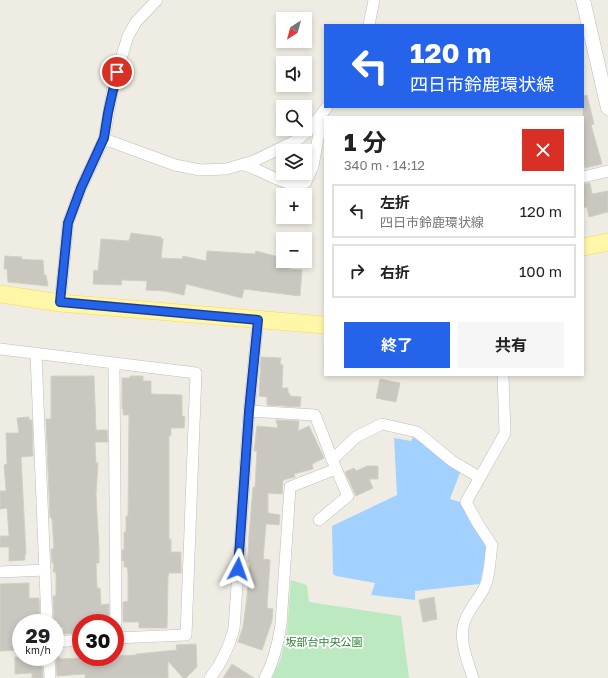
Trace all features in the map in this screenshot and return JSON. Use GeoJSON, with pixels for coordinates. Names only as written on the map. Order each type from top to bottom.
{"type":"FeatureCollection","features":[{"type":"Feature","properties":{"kind":"main road"},"geometry":{"type":"LineString","coordinates":[[584,247],[608,242]]}},
{"type":"Feature","properties":{"kind":"main road"},"geometry":{"type":"LineString","coordinates":[[0,294],[60,302],[324,325]]}},
{"type":"Feature","properties":{"kind":"street"},"geometry":{"type":"LineString","coordinates":[[60,302],[68,223],[81,188],[104,138],[114,82],[128,36],[136,22],[157,0]]}},
{"type":"Feature","properties":{"kind":"street"},"geometry":{"type":"LineString","coordinates":[[369,24],[374,0]]}},
{"type":"Feature","properties":{"kind":"street"},"geometry":{"type":"LineString","coordinates":[[583,0],[608,108]]}},
{"type":"Feature","properties":{"kind":"street"},"geometry":{"type":"LineString","coordinates":[[104,138],[175,165],[213,170],[243,165],[297,140],[309,130],[326,109]]}},
{"type":"Feature","properties":{"kind":"street"},"geometry":{"type":"LineString","coordinates":[[243,165],[250,166],[290,183],[296,184],[306,182],[313,166],[320,126],[326,109]]}},
{"type":"Feature","properties":{"kind":"street"},"geometry":{"type":"LineString","coordinates":[[584,177],[608,171]]}},
{"type":"Feature","properties":{"kind":"street"},"geometry":{"type":"LineString","coordinates":[[210,678],[226,652],[234,629],[249,411],[258,320]]}},
{"type":"Feature","properties":{"kind":"street"},"geometry":{"type":"LineString","coordinates":[[0,349],[196,373],[186,635],[124,638]]}},
{"type":"Feature","properties":{"kind":"street"},"geometry":{"type":"LineString","coordinates":[[36,354],[47,614]]}},
{"type":"Feature","properties":{"kind":"street"},"geometry":{"type":"LineString","coordinates":[[114,364],[116,614]]}},
{"type":"Feature","properties":{"kind":"street"},"geometry":{"type":"LineString","coordinates":[[473,678],[464,649],[462,636],[465,618],[482,594],[486,582],[492,544],[478,524],[466,502],[505,433],[503,376]]}},
{"type":"Feature","properties":{"kind":"street"},"geometry":{"type":"LineString","coordinates":[[249,411],[315,415],[334,465],[348,496],[319,520]]}},
{"type":"Feature","properties":{"kind":"street"},"geometry":{"type":"LineString","coordinates":[[265,678],[273,660],[281,626],[290,487],[334,465],[356,437],[382,424],[417,432],[452,461],[479,477]]}},
{"type":"Feature","properties":{"kind":"street"},"geometry":{"type":"LineString","coordinates":[[0,572],[45,570]]}},
{"type":"Feature","properties":{"kind":"street"},"geometry":{"type":"LineString","coordinates":[[49,666],[50,678]]}},
{"type":"Feature","properties":{"kind":"green space","name":"坂部台中央公園"},"geometry":{"type":"Polygon","coordinates":[[[291,580],[307,585],[309,602],[401,616],[409,678],[272,678],[281,658],[287,631],[291,580]]]}},
{"type":"Feature","properties":{"kind":"water"},"geometry":{"type":"Polygon","coordinates":[[[413,437],[461,470],[450,499],[460,502],[487,549],[480,584],[415,591],[415,600],[371,595],[375,583],[336,576],[333,574],[332,526],[397,495],[394,438],[411,441],[413,437]]]}},
{"type":"Feature","properties":{"kind":"building"},"geometry":{"type":"Polygon","coordinates":[[[587,95],[594,124],[591,125],[602,164],[585,168],[583,116],[584,96],[587,95]]]}},
{"type":"Feature","properties":{"kind":"building"},"geometry":{"type":"Polygon","coordinates":[[[590,183],[592,194],[608,191],[608,212],[589,217],[587,207],[584,208],[584,184],[590,183]]]}},
{"type":"Feature","properties":{"kind":"building"},"geometry":{"type":"Polygon","coordinates":[[[131,233],[161,237],[161,239],[163,239],[161,258],[182,259],[183,256],[206,261],[207,251],[255,254],[256,251],[276,256],[276,268],[302,270],[300,296],[244,289],[242,298],[186,284],[184,295],[165,291],[146,290],[147,281],[122,280],[121,285],[93,284],[94,270],[98,271],[101,239],[129,241],[131,233]]]}},
{"type":"Feature","properties":{"kind":"building"},"geometry":{"type":"Polygon","coordinates":[[[5,256],[22,257],[21,259],[43,260],[44,275],[46,275],[48,286],[8,282],[7,269],[4,269],[5,256]]]}},
{"type":"Feature","properties":{"kind":"building"},"geometry":{"type":"Polygon","coordinates":[[[261,357],[281,358],[280,364],[283,365],[282,388],[288,388],[288,393],[290,396],[301,397],[300,407],[267,405],[267,397],[259,396],[261,357]]]}},
{"type":"Feature","properties":{"kind":"building"},"geometry":{"type":"Polygon","coordinates":[[[51,376],[94,376],[96,430],[107,430],[108,442],[95,442],[96,463],[98,463],[96,494],[99,563],[96,563],[97,588],[100,588],[101,605],[109,604],[109,614],[72,614],[72,633],[64,634],[64,614],[54,614],[53,596],[56,596],[56,572],[53,572],[54,563],[52,563],[51,549],[54,549],[52,518],[50,518],[46,419],[51,419],[51,376]]]}},
{"type":"Feature","properties":{"kind":"building"},"geometry":{"type":"Polygon","coordinates":[[[130,376],[143,376],[143,381],[151,381],[151,394],[182,395],[182,416],[185,417],[184,428],[171,428],[171,436],[169,435],[169,539],[171,539],[171,552],[181,552],[181,573],[169,573],[167,628],[139,628],[139,622],[124,622],[123,602],[128,601],[128,573],[127,567],[124,567],[124,561],[122,561],[122,550],[124,550],[126,516],[128,516],[129,415],[123,415],[122,378],[130,378],[130,376]]]}},
{"type":"Feature","properties":{"kind":"building"},"geometry":{"type":"Polygon","coordinates":[[[380,379],[400,383],[396,402],[376,398],[380,379]]]}},
{"type":"Feature","properties":{"kind":"building"},"geometry":{"type":"Polygon","coordinates":[[[29,417],[29,420],[32,420],[33,456],[21,457],[26,554],[25,560],[9,561],[9,547],[0,547],[0,536],[9,536],[7,508],[0,509],[0,491],[6,491],[4,465],[7,464],[6,433],[19,433],[17,418],[29,417]]]}},
{"type":"Feature","properties":{"kind":"building"},"geometry":{"type":"Polygon","coordinates":[[[276,420],[299,421],[298,431],[309,426],[324,458],[312,464],[313,469],[294,474],[295,477],[283,480],[282,494],[268,493],[268,513],[280,515],[279,525],[266,524],[263,559],[270,560],[267,608],[273,609],[272,621],[262,650],[238,642],[243,627],[247,597],[250,562],[248,562],[249,535],[253,487],[255,487],[257,451],[254,451],[257,426],[278,428],[276,420]]]}},
{"type":"Feature","properties":{"kind":"building"},"geometry":{"type":"Polygon","coordinates":[[[367,466],[378,466],[378,479],[369,479],[373,488],[356,496],[345,472],[354,468],[356,471],[367,466]]]}},
{"type":"Feature","properties":{"kind":"building"},"geometry":{"type":"Polygon","coordinates":[[[29,583],[29,598],[39,598],[40,614],[12,614],[12,650],[0,651],[0,584],[29,583]]]}},
{"type":"Feature","properties":{"kind":"building"},"geometry":{"type":"Polygon","coordinates":[[[434,597],[437,619],[423,622],[419,600],[434,597]]]}},
{"type":"Feature","properties":{"kind":"building"},"geometry":{"type":"Polygon","coordinates":[[[196,644],[197,667],[186,678],[183,678],[168,661],[168,678],[85,678],[85,674],[57,676],[56,666],[64,666],[64,659],[72,658],[72,666],[124,666],[124,656],[177,650],[176,645],[196,644]]]}},
{"type":"Feature","properties":{"kind":"building"},"geometry":{"type":"Polygon","coordinates":[[[232,664],[254,678],[223,678],[232,664]]]}},
{"type":"Feature","properties":{"kind":"building"},"geometry":{"type":"Polygon","coordinates":[[[15,666],[42,666],[43,678],[32,678],[32,673],[15,674],[15,666]]]}},
{"type":"Feature","properties":{"kind":"route"},"geometry":{"type":"LineString","coordinates":[[117,72],[104,138],[81,188],[68,223],[60,302],[258,320],[249,411],[238,569]]}}]}
